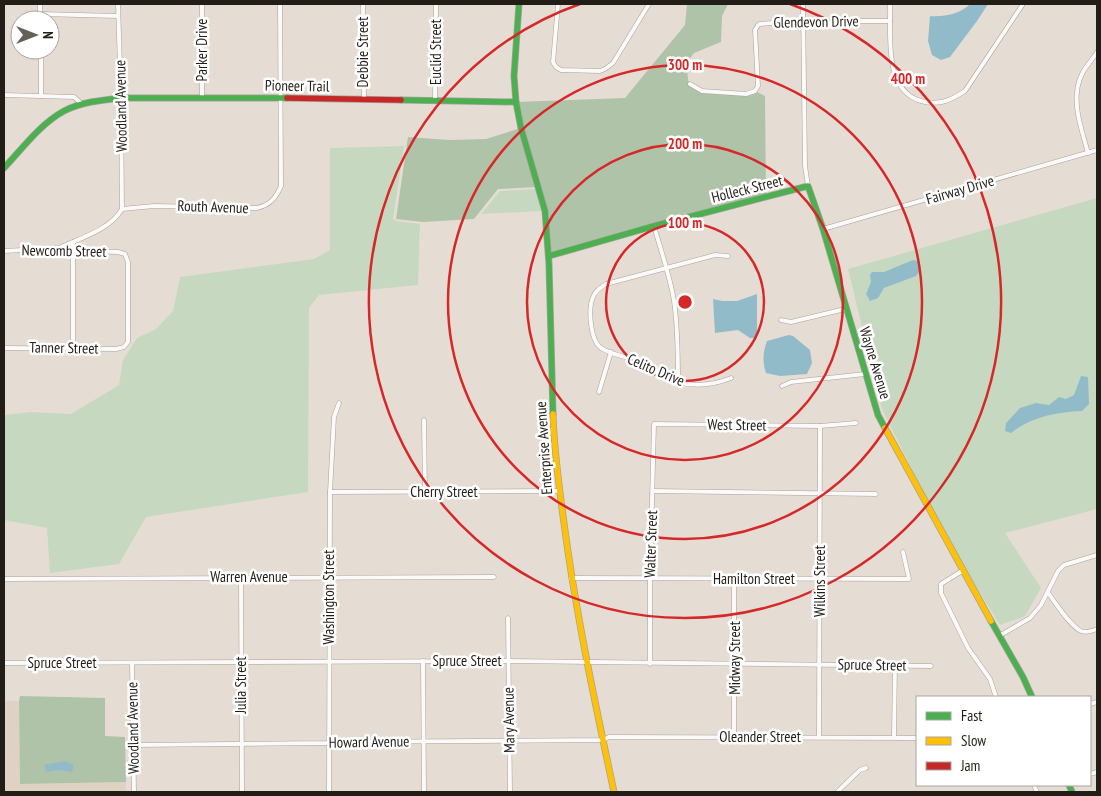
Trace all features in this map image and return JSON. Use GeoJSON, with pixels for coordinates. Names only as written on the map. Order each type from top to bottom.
{"type":"FeatureCollection","features":[{"type":"Feature","properties":{"kind":"street","name":"Woodland Avenue"},"geometry":{"type":"LineString","coordinates":[[118,4],[122,209]]}},
{"type":"Feature","properties":{"kind":"street","name":"Parker Drive"},"geometry":{"type":"LineString","coordinates":[[202,4],[202,97]]}},
{"type":"Feature","properties":{"kind":"street","name":"Routh Avenue"},"geometry":{"type":"LineString","coordinates":[[122,209],[154,206],[254,208],[265,206],[274,200],[281,186],[280,4]]}},
{"type":"Feature","properties":{"kind":"street","name":"Debbie Street"},"geometry":{"type":"LineString","coordinates":[[363,4],[364,100]]}},
{"type":"Feature","properties":{"kind":"street","name":"Euclid Street"},"geometry":{"type":"LineString","coordinates":[[435,100],[436,4]]}},
{"type":"Feature","properties":{"kind":"street"},"geometry":{"type":"LineString","coordinates":[[516,102],[514,76],[519,4]]}},
{"type":"Feature","properties":{"kind":"street"},"geometry":{"type":"LineString","coordinates":[[558,4],[553,62],[556,67],[560,70],[600,71],[614,63],[649,4]]}},
{"type":"Feature","properties":{"kind":"street","name":"Wayne Avenue"},"geometry":{"type":"LineString","coordinates":[[803,4],[805,166],[808,186],[878,415],[962,571],[1023,677],[1032,696]]}},
{"type":"Feature","properties":{"kind":"street"},"geometry":{"type":"LineString","coordinates":[[890,4],[892,62],[896,78],[909,95],[930,103],[940,103],[952,99],[965,90],[1023,4]]}},
{"type":"Feature","properties":{"kind":"street"},"geometry":{"type":"LineString","coordinates":[[60,15],[118,16]]}},
{"type":"Feature","properties":{"kind":"street","name":"Glendevon Drive"},"geometry":{"type":"LineString","coordinates":[[690,84],[702,91],[746,94],[755,91],[758,86],[755,30],[759,24],[803,21],[890,21]]}},
{"type":"Feature","properties":{"kind":"street"},"geometry":{"type":"LineString","coordinates":[[1088,153],[1077,111],[1076,88],[1083,72],[1097,52]]}},
{"type":"Feature","properties":{"kind":"street"},"geometry":{"type":"LineString","coordinates":[[41,60],[42,96]]}},
{"type":"Feature","properties":{"kind":"street"},"geometry":{"type":"LineString","coordinates":[[4,95],[74,98],[82,104]]}},
{"type":"Feature","properties":{"kind":"street","name":"Pioneer Trail"},"geometry":{"type":"LineString","coordinates":[[4,168],[45,125],[64,111],[82,104],[121,98],[202,97],[516,102]]}},
{"type":"Feature","properties":{"kind":"street","name":"Enterprise Avenue"},"geometry":{"type":"LineString","coordinates":[[516,102],[525,143],[545,211],[549,256],[554,449],[571,578],[586,663],[614,792]]}},
{"type":"Feature","properties":{"kind":"street","name":"Fairway Drive"},"geometry":{"type":"LineString","coordinates":[[823,230],[1097,150]]}},
{"type":"Feature","properties":{"kind":"street","name":"Holleck Street"},"geometry":{"type":"LineString","coordinates":[[549,256],[654,226],[808,186]]}},
{"type":"Feature","properties":{"kind":"street"},"geometry":{"type":"LineString","coordinates":[[59,248],[102,228],[117,218],[122,209]]}},
{"type":"Feature","properties":{"kind":"street"},"geometry":{"type":"LineString","coordinates":[[654,226],[674,300],[678,342],[678,382]]}},
{"type":"Feature","properties":{"kind":"street"},"geometry":{"type":"LineString","coordinates":[[73,242],[73,348]]}},
{"type":"Feature","properties":{"kind":"street","name":"Newcomb Street"},"geometry":{"type":"LineString","coordinates":[[4,251],[59,248],[73,251],[118,252],[125,254],[128,262],[128,342],[124,347]]}},
{"type":"Feature","properties":{"kind":"street"},"geometry":{"type":"LineString","coordinates":[[600,392],[611,352],[600,347],[594,340],[591,304],[595,293],[606,284],[666,267],[715,255],[728,256]]}},
{"type":"Feature","properties":{"kind":"street"},"geometry":{"type":"LineString","coordinates":[[781,320],[792,322],[845,309]]}},
{"type":"Feature","properties":{"kind":"street","name":"Tanner Street"},"geometry":{"type":"LineString","coordinates":[[4,348],[116,349],[124,347]]}},
{"type":"Feature","properties":{"kind":"street","name":"Celito Drive"},"geometry":{"type":"LineString","coordinates":[[611,352],[649,365],[661,375],[678,382],[693,385],[718,383],[731,378]]}},
{"type":"Feature","properties":{"kind":"street"},"geometry":{"type":"LineString","coordinates":[[782,386],[792,382],[865,374]]}},
{"type":"Feature","properties":{"kind":"street","name":"Washington Street"},"geometry":{"type":"LineString","coordinates":[[329,792],[330,492],[334,417],[338,403]]}},
{"type":"Feature","properties":{"kind":"street"},"geometry":{"type":"LineString","coordinates":[[424,420],[425,492]]}},
{"type":"Feature","properties":{"kind":"street","name":"West Street"},"geometry":{"type":"LineString","coordinates":[[654,424],[820,426],[856,423]]}},
{"type":"Feature","properties":{"kind":"street","name":"Walter Street"},"geometry":{"type":"LineString","coordinates":[[650,664],[654,424]]}},
{"type":"Feature","properties":{"kind":"street","name":"Wilkins Street"},"geometry":{"type":"LineString","coordinates":[[819,737],[820,426]]}},
{"type":"Feature","properties":{"kind":"street","name":"Cherry Street"},"geometry":{"type":"LineString","coordinates":[[330,492],[559,491]]}},
{"type":"Feature","properties":{"kind":"street"},"geometry":{"type":"LineString","coordinates":[[653,492],[876,494]]}},
{"type":"Feature","properties":{"kind":"street","name":"Hamilton Street"},"geometry":{"type":"LineString","coordinates":[[571,578],[909,579],[903,552]]}},
{"type":"Feature","properties":{"kind":"street"},"geometry":{"type":"LineString","coordinates":[[999,636],[1030,618],[1041,605],[1058,571],[1064,565],[1097,555]]}},
{"type":"Feature","properties":{"kind":"street"},"geometry":{"type":"LineString","coordinates":[[962,571],[941,584],[942,593],[968,648],[990,679],[996,696]]}},
{"type":"Feature","properties":{"kind":"street","name":"Julia Street"},"geometry":{"type":"LineString","coordinates":[[241,577],[242,792]]}},
{"type":"Feature","properties":{"kind":"street","name":"Warren Avenue"},"geometry":{"type":"LineString","coordinates":[[4,579],[494,577]]}},
{"type":"Feature","properties":{"kind":"street","name":"Midway Street"},"geometry":{"type":"LineString","coordinates":[[734,578],[734,737]]}},
{"type":"Feature","properties":{"kind":"street"},"geometry":{"type":"LineString","coordinates":[[1048,593],[1073,624],[1082,631],[1097,629]]}},
{"type":"Feature","properties":{"kind":"street","name":"Mary Avenue"},"geometry":{"type":"LineString","coordinates":[[508,618],[510,792]]}},
{"type":"Feature","properties":{"kind":"street"},"geometry":{"type":"LineString","coordinates":[[424,661],[424,792]]}},
{"type":"Feature","properties":{"kind":"street","name":"Spruce Street"},"geometry":{"type":"LineString","coordinates":[[4,663],[507,661],[931,666]]}},
{"type":"Feature","properties":{"kind":"street","name":"Woodland Avenue"},"geometry":{"type":"LineString","coordinates":[[132,663],[134,792]]}},
{"type":"Feature","properties":{"kind":"street"},"geometry":{"type":"LineString","coordinates":[[894,737],[895,665]]}},
{"type":"Feature","properties":{"kind":"street","name":"Oleander Street"},"geometry":{"type":"LineString","coordinates":[[603,740],[609,737],[916,738]]}},
{"type":"Feature","properties":{"kind":"street","name":"Howard Avenue"},"geometry":{"type":"LineString","coordinates":[[134,746],[603,740]]}},
{"type":"Feature","properties":{"kind":"street"},"geometry":{"type":"LineString","coordinates":[[837,792],[860,770],[866,768]]}},
{"type":"Feature","properties":{"kind":"shaded area"},"geometry":{"type":"Polygon","coordinates":[[[4,701],[19,701],[20,784],[126,782],[126,792],[4,792],[4,701]]]}},
{"type":"Feature","properties":{"kind":"green space"},"geometry":{"type":"Polygon","coordinates":[[[687,4],[728,4],[722,16],[721,42],[694,53],[688,61],[688,80],[690,84],[702,91],[746,94],[755,91],[765,96],[766,197],[549,256],[545,211],[538,187],[498,189],[474,219],[423,222],[396,219],[408,137],[449,140],[486,139],[521,128],[516,102],[625,98],[685,25],[687,4]]]}},
{"type":"Feature","properties":{"kind":"green space"},"geometry":{"type":"Polygon","coordinates":[[[404,146],[393,219],[420,224],[418,285],[319,295],[309,308],[308,492],[146,517],[119,564],[50,573],[47,528],[4,520],[4,415],[31,412],[71,414],[119,385],[123,360],[137,338],[156,329],[173,311],[180,277],[314,259],[330,250],[330,148],[404,146]]]}},
{"type":"Feature","properties":{"kind":"green space"},"geometry":{"type":"Polygon","coordinates":[[[536,189],[542,211],[481,214],[500,191],[536,189]]]}},
{"type":"Feature","properties":{"kind":"green space"},"geometry":{"type":"Polygon","coordinates":[[[1097,198],[1097,509],[1005,533],[1041,588],[1025,616],[1000,625],[969,575],[919,484],[882,409],[848,269],[1097,198]]]}},
{"type":"Feature","properties":{"kind":"green space"},"geometry":{"type":"Polygon","coordinates":[[[20,696],[105,698],[105,736],[125,737],[126,782],[20,784],[20,696]]]}},
{"type":"Feature","properties":{"kind":"water"},"geometry":{"type":"Polygon","coordinates":[[[970,4],[988,4],[950,57],[941,60],[932,55],[928,41],[930,16],[951,14],[962,10],[970,4]]]}},
{"type":"Feature","properties":{"kind":"water"},"geometry":{"type":"Polygon","coordinates":[[[913,260],[917,261],[920,267],[916,276],[884,288],[878,298],[870,301],[866,294],[871,282],[870,275],[872,272],[884,272],[913,260]]]}},
{"type":"Feature","properties":{"kind":"water"},"geometry":{"type":"Polygon","coordinates":[[[757,294],[757,336],[750,338],[738,330],[715,333],[713,299],[737,301],[757,294]]]}},
{"type":"Feature","properties":{"kind":"water"},"geometry":{"type":"Polygon","coordinates":[[[789,335],[793,336],[810,350],[812,363],[807,374],[780,376],[766,373],[764,357],[767,341],[789,335]]]}},
{"type":"Feature","properties":{"kind":"water"},"geometry":{"type":"Polygon","coordinates":[[[1081,376],[1088,377],[1089,404],[1082,411],[1045,416],[1027,423],[1011,433],[1005,431],[1006,423],[1020,408],[1036,403],[1049,405],[1059,397],[1066,399],[1074,395],[1081,376]]]}},
{"type":"Feature","properties":{"kind":"water"},"geometry":{"type":"Polygon","coordinates":[[[65,761],[74,765],[72,772],[58,770],[46,772],[44,765],[65,761]]]}},
{"type":"Feature","properties":{"kind":"traffic: fast"},"geometry":{"type":"LineString","coordinates":[[519,4],[514,76],[516,102],[521,128],[545,211],[549,264],[553,414]]}},
{"type":"Feature","properties":{"kind":"traffic: fast"},"geometry":{"type":"LineString","coordinates":[[4,168],[32,137],[55,116],[84,103],[121,98],[287,98]]}},
{"type":"Feature","properties":{"kind":"traffic: fast"},"geometry":{"type":"LineString","coordinates":[[401,100],[516,102]]}},
{"type":"Feature","properties":{"kind":"traffic: fast"},"geometry":{"type":"LineString","coordinates":[[549,256],[654,226],[808,186],[823,229],[878,415],[885,428]]}},
{"type":"Feature","properties":{"kind":"traffic: fast"},"geometry":{"type":"LineString","coordinates":[[991,621],[1023,677],[1032,696]]}},
{"type":"Feature","properties":{"kind":"traffic: fast"},"geometry":{"type":"LineString","coordinates":[[1069,786],[1072,792]]}},
{"type":"Feature","properties":{"kind":"traffic: slow"},"geometry":{"type":"LineString","coordinates":[[553,414],[554,442],[574,591],[614,792]]}},
{"type":"Feature","properties":{"kind":"traffic: slow"},"geometry":{"type":"LineString","coordinates":[[885,428],[991,621]]}},
{"type":"Feature","properties":{"kind":"traffic: jam"},"geometry":{"type":"LineString","coordinates":[[287,98],[401,100]]}}]}
